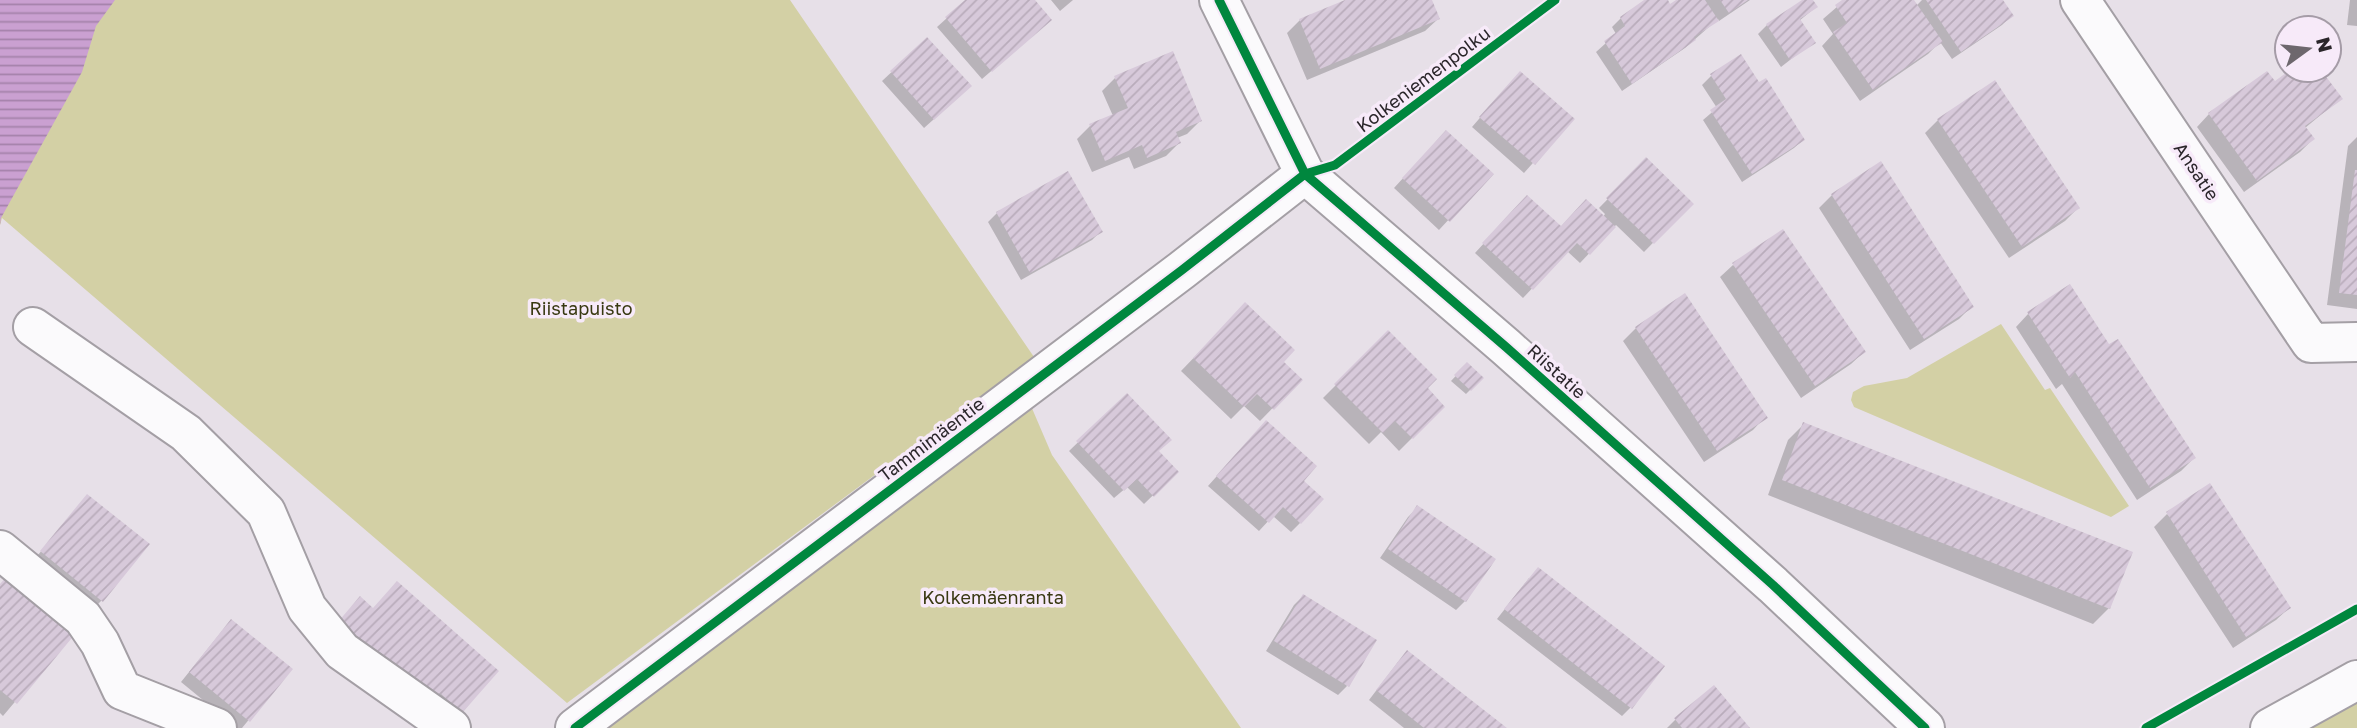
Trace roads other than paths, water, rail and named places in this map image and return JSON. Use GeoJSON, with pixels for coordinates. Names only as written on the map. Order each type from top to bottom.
{"type":"FeatureCollection","features":[{"type":"Feature","properties":{"kind":"street","name":"Riistatie"},"geometry":{"type":"LineString","coordinates":[[1219,0],[1305,174],[1527,365],[1773,585],[1925,728]]}},
{"type":"Feature","properties":{"kind":"street","name":"Ansatie"},"geometry":{"type":"LineString","coordinates":[[2080,0],[2311,343],[2357,342]]}},
{"type":"Feature","properties":{"kind":"street","name":"Tammimäentie"},"geometry":{"type":"LineString","coordinates":[[575,728],[1305,174]]}},
{"type":"Feature","properties":{"kind":"street"},"geometry":{"type":"LineString","coordinates":[[33,327],[186,433],[266,512],[307,608],[342,651],[452,728]]}},
{"type":"Feature","properties":{"kind":"street"},"geometry":{"type":"LineString","coordinates":[[0,550],[83,618],[100,643],[122,690],[217,728]]}},
{"type":"Feature","properties":{"kind":"street"},"geometry":{"type":"LineString","coordinates":[[2270,728],[2357,680]]}},
{"type":"Feature","properties":{"kind":"park label","name":"Riistapuisto"},"geometry":{"type":"Point","coordinates":[581,308]}},
{"type":"Feature","properties":{"kind":"park label","name":"Kolkemäenranta"},"geometry":{"type":"Point","coordinates":[993,597]}}]}
